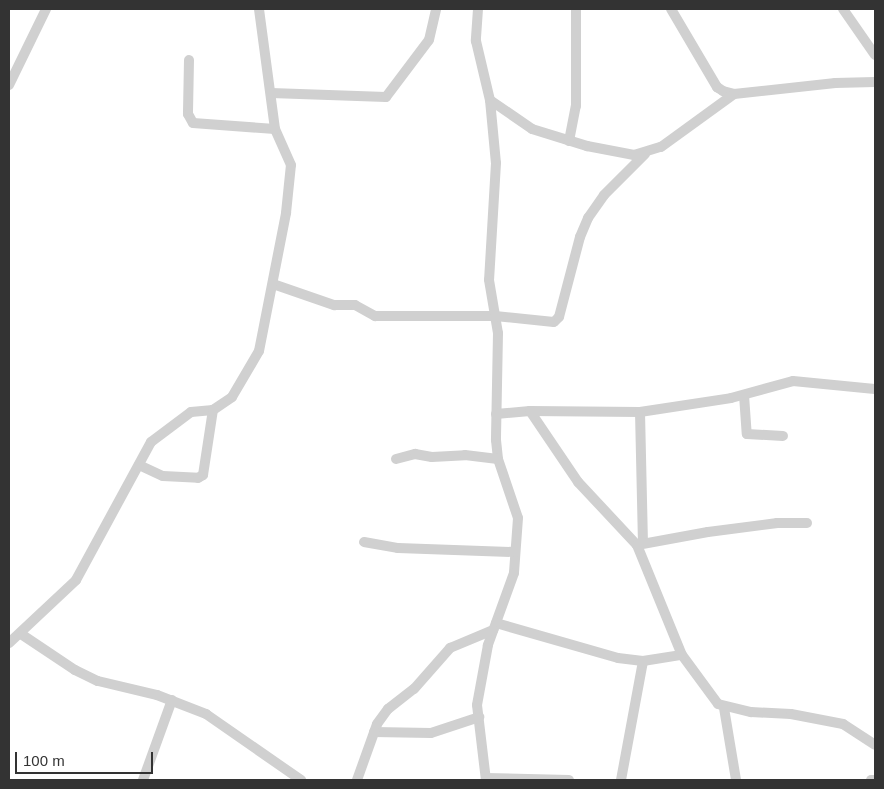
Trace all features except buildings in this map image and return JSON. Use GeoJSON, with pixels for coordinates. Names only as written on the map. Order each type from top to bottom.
{"type":"FeatureCollection","features":[{"type":"Feature","properties":{"kind":"street"},"geometry":{"type":"LineString","coordinates":[[9,85],[46,9]]}},
{"type":"Feature","properties":{"kind":"street"},"geometry":{"type":"LineString","coordinates":[[9,643],[21,634],[76,580],[151,442],[191,412],[213,410],[232,397],[247,375],[259,351],[273,284],[291,166],[276,129],[259,9]]}},
{"type":"Feature","properties":{"kind":"street"},"geometry":{"type":"LineString","coordinates":[[271,93],[386,97],[428,40],[436,9]]}},
{"type":"Feature","properties":{"kind":"street"},"geometry":{"type":"LineString","coordinates":[[478,9],[476,41],[490,100],[496,163],[489,280],[498,333],[496,414],[498,459],[518,518],[514,573],[495,627],[477,705],[486,779],[569,780]]}},
{"type":"Feature","properties":{"kind":"street"},"geometry":{"type":"LineString","coordinates":[[569,141],[576,106],[576,9]]}},
{"type":"Feature","properties":{"kind":"street"},"geometry":{"type":"LineString","coordinates":[[671,9],[717,87],[734,94]]}},
{"type":"Feature","properties":{"kind":"street"},"geometry":{"type":"LineString","coordinates":[[843,9],[875,55]]}},
{"type":"Feature","properties":{"kind":"street"},"geometry":{"type":"LineString","coordinates":[[189,60],[188,114],[193,122],[276,129]]}},
{"type":"Feature","properties":{"kind":"street"},"geometry":{"type":"LineString","coordinates":[[273,284],[334,305],[354,305],[375,316],[495,316],[554,322],[559,317],[580,237],[588,218],[604,195],[646,154],[734,94],[835,83],[875,82]]}},
{"type":"Feature","properties":{"kind":"street"},"geometry":{"type":"LineString","coordinates":[[490,100],[532,129],[569,141],[625,154],[646,154]]}},
{"type":"Feature","properties":{"kind":"street"},"geometry":{"type":"LineString","coordinates":[[496,414],[530,411],[640,412],[744,395],[793,381],[875,389]]}},
{"type":"Feature","properties":{"kind":"street"},"geometry":{"type":"LineString","coordinates":[[744,395],[747,434],[783,436]]}},
{"type":"Feature","properties":{"kind":"street"},"geometry":{"type":"LineString","coordinates":[[139,465],[163,476],[198,478],[203,475],[213,410]]}},
{"type":"Feature","properties":{"kind":"street"},"geometry":{"type":"LineString","coordinates":[[530,411],[578,482],[640,544]]}},
{"type":"Feature","properties":{"kind":"street"},"geometry":{"type":"LineString","coordinates":[[640,412],[640,544],[682,655],[718,704],[724,708],[791,714],[842,724],[875,746]]}},
{"type":"Feature","properties":{"kind":"street"},"geometry":{"type":"LineString","coordinates":[[396,459],[414,454],[498,459]]}},
{"type":"Feature","properties":{"kind":"street"},"geometry":{"type":"LineString","coordinates":[[640,544],[777,523],[807,523]]}},
{"type":"Feature","properties":{"kind":"street"},"geometry":{"type":"LineString","coordinates":[[364,542],[398,548],[515,552]]}},
{"type":"Feature","properties":{"kind":"street"},"geometry":{"type":"LineString","coordinates":[[357,780],[374,732],[388,709],[414,688],[450,648],[495,627],[618,658],[642,661],[682,655]]}},
{"type":"Feature","properties":{"kind":"street"},"geometry":{"type":"LineString","coordinates":[[21,634],[75,670],[98,680],[172,700],[206,714],[301,780]]}},
{"type":"Feature","properties":{"kind":"street"},"geometry":{"type":"LineString","coordinates":[[621,780],[642,661]]}},
{"type":"Feature","properties":{"kind":"street"},"geometry":{"type":"LineString","coordinates":[[143,780],[172,700]]}},
{"type":"Feature","properties":{"kind":"street"},"geometry":{"type":"LineString","coordinates":[[724,708],[730,728],[736,780]]}},
{"type":"Feature","properties":{"kind":"street"},"geometry":{"type":"LineString","coordinates":[[374,732],[431,733],[479,717]]}}]}
